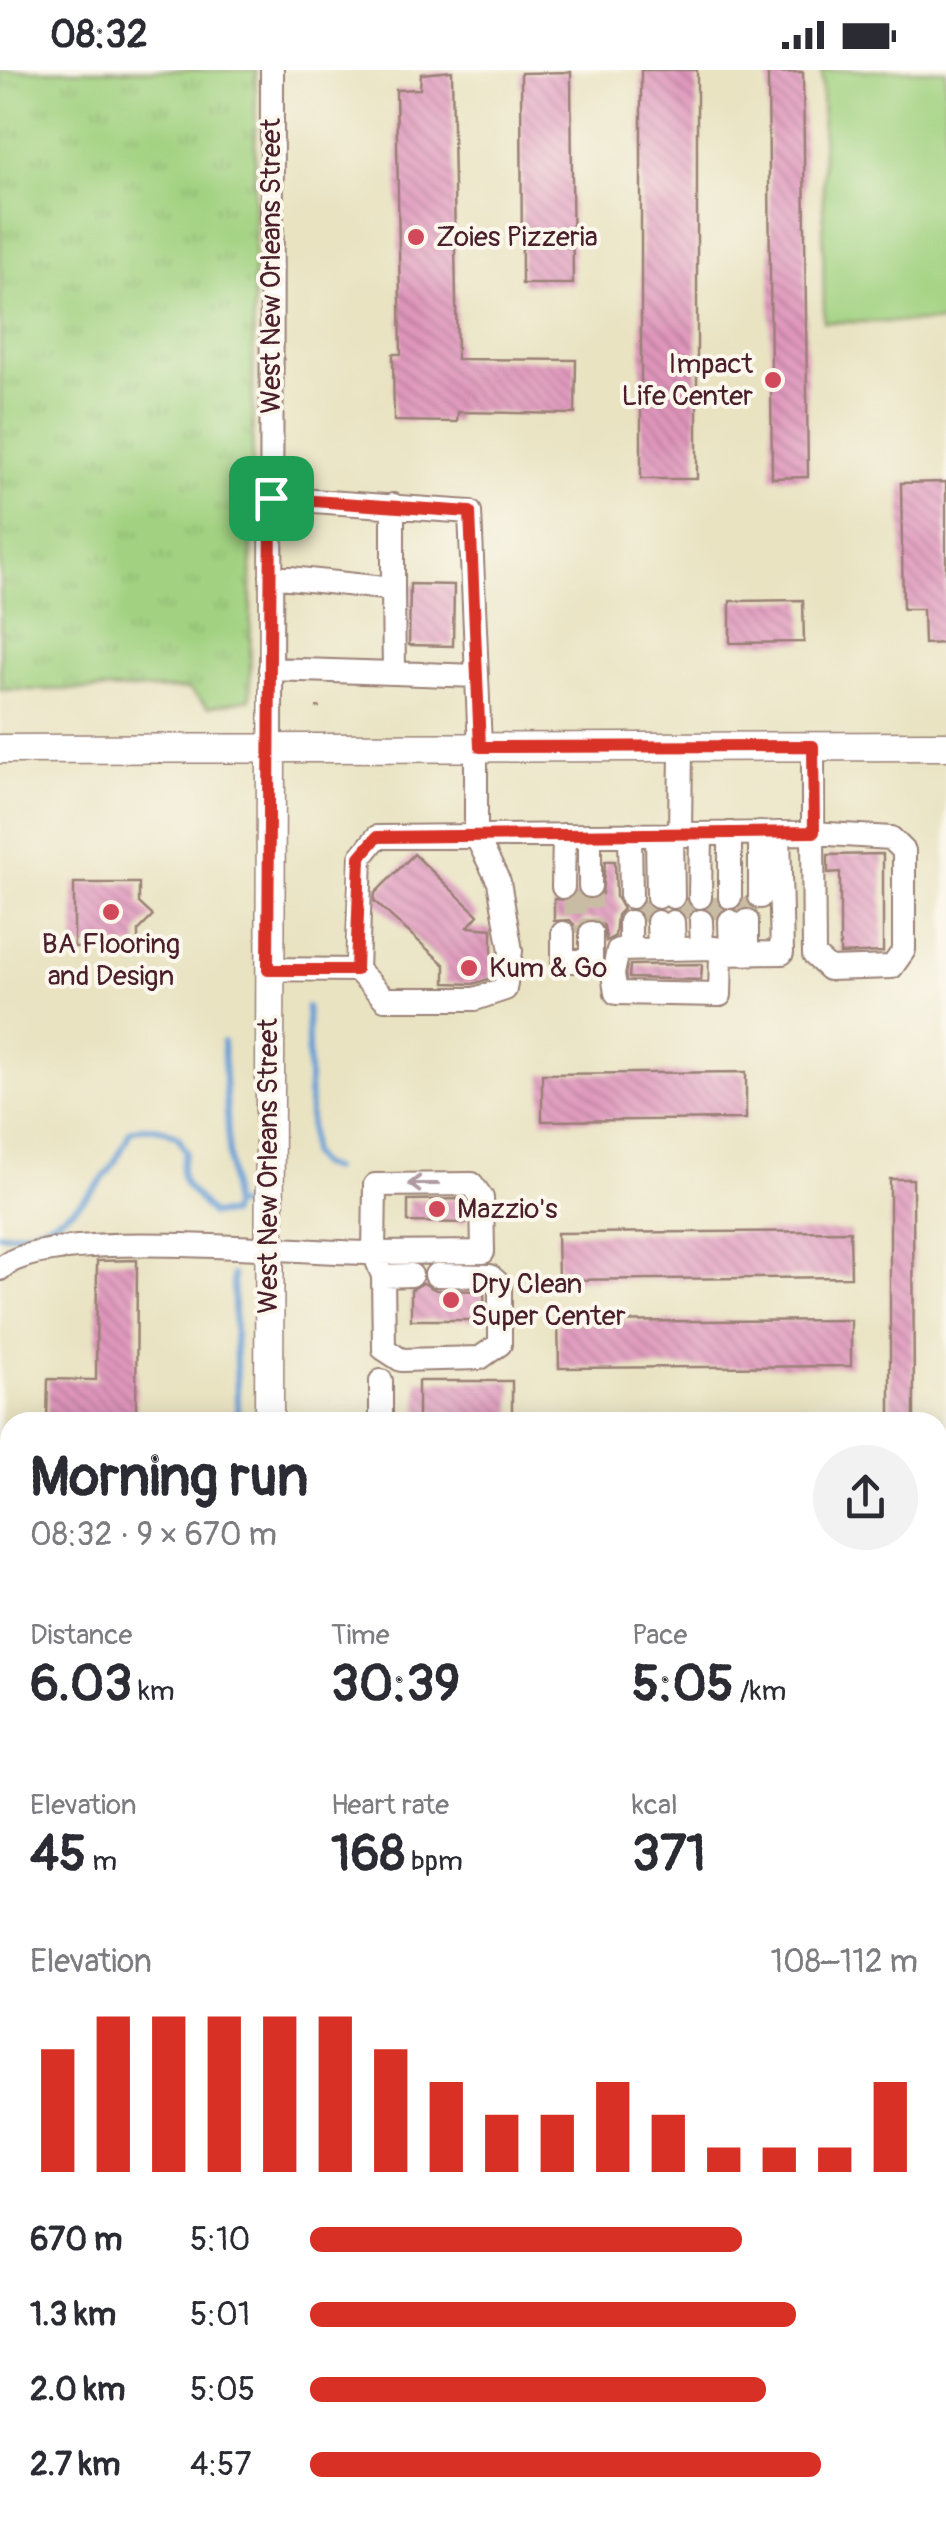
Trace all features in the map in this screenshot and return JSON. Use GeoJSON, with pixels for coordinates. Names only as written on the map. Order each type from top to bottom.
{"type":"FeatureCollection","features":[{"type":"Feature","properties":{"kind":"main road"},"geometry":{"type":"LineString","coordinates":[[0,749],[946,746]]}},
{"type":"Feature","properties":{"kind":"main road","name":"West New Orleans Street"},"geometry":{"type":"LineString","coordinates":[[269,1412],[271,748]]}},
{"type":"Feature","properties":{"kind":"street","name":"West New Orleans Street"},"geometry":{"type":"LineString","coordinates":[[271,748],[272,70]]}},
{"type":"Feature","properties":{"kind":"street"},"geometry":{"type":"LineString","coordinates":[[268,970],[356,970],[385,1000],[475,999],[504,989],[510,950],[499,882],[476,836],[477,676],[470,512],[271,498]]}},
{"type":"Feature","properties":{"kind":"street"},"geometry":{"type":"LineString","coordinates":[[393,505],[394,674]]}},
{"type":"Feature","properties":{"kind":"street"},"geometry":{"type":"LineString","coordinates":[[271,576],[393,589]]}},
{"type":"Feature","properties":{"kind":"street"},"geometry":{"type":"LineString","coordinates":[[270,669],[477,676]]}},
{"type":"Feature","properties":{"kind":"street"},"geometry":{"type":"LineString","coordinates":[[356,970],[360,857],[377,837],[814,832],[891,838],[904,851],[904,950],[892,967],[829,969],[814,956],[814,832],[813,746]]}},
{"type":"Feature","properties":{"kind":"street"},"geometry":{"type":"LineString","coordinates":[[681,747],[700,834],[695,897]]}},
{"type":"Feature","properties":{"kind":"street"},"geometry":{"type":"LineString","coordinates":[[695,897],[700,834]]}},
{"type":"Feature","properties":{"kind":"street"},"geometry":{"type":"LineString","coordinates":[[695,897],[700,834]]}},
{"type":"Feature","properties":{"kind":"street"},"geometry":{"type":"LineString","coordinates":[[695,897],[700,834]]}},
{"type":"Feature","properties":{"kind":"street"},"geometry":{"type":"LineString","coordinates":[[695,922],[698,950],[720,995],[616,993],[618,950],[698,950],[782,953],[700,834]]}},
{"type":"Feature","properties":{"kind":"street"},"geometry":{"type":"LineString","coordinates":[[575,887],[576,835]]}},
{"type":"Feature","properties":{"kind":"street"},"geometry":{"type":"LineString","coordinates":[[695,922],[698,950]]}},
{"type":"Feature","properties":{"kind":"street"},"geometry":{"type":"LineString","coordinates":[[695,922],[698,950]]}},
{"type":"Feature","properties":{"kind":"street"},"geometry":{"type":"LineString","coordinates":[[695,922],[698,950]]}},
{"type":"Feature","properties":{"kind":"street"},"geometry":{"type":"LineString","coordinates":[[577,933],[591,960],[576,960],[585,977],[614,974]]}},
{"type":"Feature","properties":{"kind":"street"},"geometry":{"type":"LineString","coordinates":[[0,1269],[8,1261],[69,1246],[374,1253],[483,1252],[482,1198],[472,1184],[375,1184],[374,1253],[383,1276],[384,1349],[401,1360],[480,1358],[500,1344],[500,1285],[490,1276],[436,1275]]}},
{"type":"Feature","properties":{"kind":"street"},"geometry":{"type":"LineString","coordinates":[[383,1276],[411,1276]]}},
{"type":"Feature","properties":{"kind":"street"},"geometry":{"type":"LineString","coordinates":[[381,1382],[381,1412]]}},
{"type":"Feature","properties":{"kind":"path"},"geometry":{"type":"LineString","coordinates":[[318,706],[318,716]]}},
{"type":"Feature","properties":{"kind":"green space"},"geometry":{"type":"Polygon","coordinates":[[[0,70],[256,70],[250,699],[209,707],[188,689],[0,690],[0,70]]]}},
{"type":"Feature","properties":{"kind":"green space"},"geometry":{"type":"Polygon","coordinates":[[[822,70],[946,70],[946,322],[824,322],[822,70]]]}},
{"type":"Feature","properties":{"kind":"building"},"geometry":{"type":"Polygon","coordinates":[[[641,70],[697,70],[697,479],[641,479],[641,70]]]}},
{"type":"Feature","properties":{"kind":"building"},"geometry":{"type":"Polygon","coordinates":[[[452,71],[457,359],[576,360],[575,414],[458,412],[457,422],[394,421],[393,354],[401,354],[396,90],[420,89],[421,74],[452,71]]]}},
{"type":"Feature","properties":{"kind":"building"},"geometry":{"type":"Polygon","coordinates":[[[571,72],[573,284],[522,284],[521,73],[571,72]]]}},
{"type":"Feature","properties":{"kind":"building"},"geometry":{"type":"Polygon","coordinates":[[[803,72],[808,477],[772,478],[768,73],[803,72]]]}},
{"type":"Feature","properties":{"kind":"building"},"geometry":{"type":"Polygon","coordinates":[[[946,482],[946,643],[924,644],[923,609],[903,609],[901,483],[946,482]]]}},
{"type":"Feature","properties":{"kind":"building"},"geometry":{"type":"Polygon","coordinates":[[[410,584],[454,585],[453,646],[409,645],[410,584]]]}},
{"type":"Feature","properties":{"kind":"building"},"geometry":{"type":"Polygon","coordinates":[[[803,600],[804,642],[730,643],[730,601],[803,600]]]}},
{"type":"Feature","properties":{"kind":"building","name":"Kum & Go"},"geometry":{"type":"Polygon","coordinates":[[[414,854],[478,915],[468,927],[492,929],[492,978],[473,984],[445,983],[445,965],[374,901],[375,893],[414,854]]]}},
{"type":"Feature","properties":{"kind":"building"},"geometry":{"type":"Polygon","coordinates":[[[883,854],[883,952],[840,954],[840,872],[828,873],[828,855],[883,854]]]}},
{"type":"Feature","properties":{"kind":"building"},"geometry":{"type":"Polygon","coordinates":[[[605,861],[615,861],[616,897],[623,909],[617,915],[615,936],[606,941],[604,926],[598,920],[584,920],[577,929],[570,920],[554,921],[554,899],[569,900],[577,893],[591,901],[602,894],[605,861]]]}},
{"type":"Feature","properties":{"kind":"building","name":"BA Flooring and Design"},"geometry":{"type":"Polygon","coordinates":[[[74,883],[139,883],[139,903],[153,916],[138,931],[138,947],[74,947],[74,883]]]}},
{"type":"Feature","properties":{"kind":"building"},"geometry":{"type":"Polygon","coordinates":[[[702,964],[701,980],[629,978],[630,965],[702,964]]]}},
{"type":"Feature","properties":{"kind":"building"},"geometry":{"type":"Polygon","coordinates":[[[746,1072],[746,1119],[542,1121],[542,1074],[746,1072]]]}},
{"type":"Feature","properties":{"kind":"building"},"geometry":{"type":"Polygon","coordinates":[[[890,1179],[913,1179],[914,1412],[890,1412],[890,1179]]]}},
{"type":"Feature","properties":{"kind":"building","name":"Mazzio's"},"geometry":{"type":"Polygon","coordinates":[[[464,1199],[466,1223],[408,1222],[408,1200],[464,1199]]]}},
{"type":"Feature","properties":{"kind":"building"},"geometry":{"type":"Polygon","coordinates":[[[850,1231],[851,1277],[558,1280],[557,1233],[850,1231]]]}},
{"type":"Feature","properties":{"kind":"building"},"geometry":{"type":"Polygon","coordinates":[[[137,1260],[136,1412],[47,1412],[48,1379],[96,1380],[97,1261],[137,1260]]]}},
{"type":"Feature","properties":{"kind":"building","name":"Dry Clean Super Center"},"geometry":{"type":"Polygon","coordinates":[[[423,1283],[436,1290],[484,1291],[485,1320],[411,1320],[411,1290],[423,1283]]]}},
{"type":"Feature","properties":{"kind":"building"},"geometry":{"type":"Polygon","coordinates":[[[851,1320],[851,1366],[559,1368],[558,1322],[851,1320]]]}},
{"type":"Feature","properties":{"kind":"building"},"geometry":{"type":"Polygon","coordinates":[[[418,1381],[512,1381],[512,1412],[418,1412],[418,1381]]]}},
{"type":"Feature","properties":{"kind":"waterway"},"geometry":{"type":"LineString","coordinates":[[307,1007],[311,1154],[319,1165],[332,1169]]}},
{"type":"Feature","properties":{"kind":"waterway"},"geometry":{"type":"LineString","coordinates":[[223,1042],[232,1205]]}},
{"type":"Feature","properties":{"kind":"waterway"},"geometry":{"type":"LineString","coordinates":[[0,1234],[43,1226],[80,1203],[109,1170],[130,1131],[143,1128],[160,1129],[178,1137],[186,1152],[183,1180],[211,1214],[230,1214],[232,1205],[240,1205]]}},
{"type":"Feature","properties":{"kind":"waterway"},"geometry":{"type":"LineString","coordinates":[[233,1275],[238,1412]]}},
{"type":"Feature","properties":{"kind":"tunnel"},"geometry":{"type":"LineString","coordinates":[[590,886],[591,933]]}},
{"type":"Feature","properties":{"kind":"tunnel"},"geometry":{"type":"LineString","coordinates":[[574,892],[576,933]]}},
{"type":"Feature","properties":{"kind":"tunnel"},"geometry":{"type":"LineString","coordinates":[[643,897],[643,922]]}},
{"type":"Feature","properties":{"kind":"tunnel"},"geometry":{"type":"LineString","coordinates":[[689,897],[689,922]]}},
{"type":"Feature","properties":{"kind":"tunnel"},"geometry":{"type":"LineString","coordinates":[[715,897],[716,921]]}},
{"type":"Feature","properties":{"kind":"tunnel"},"geometry":{"type":"LineString","coordinates":[[746,897],[747,921]]}},
{"type":"Feature","properties":{"kind":"place","name":"Zoies Pizzeria"},"geometry":{"type":"Point","coordinates":[416,237]}},
{"type":"Feature","properties":{"kind":"place","name":"Impact Life Center"},"geometry":{"type":"Point","coordinates":[773,380]}},
{"type":"Feature","properties":{"kind":"place","name":"BA Flooring and Design"},"geometry":{"type":"Point","coordinates":[111,912]}},
{"type":"Feature","properties":{"kind":"place","name":"Kum & Go"},"geometry":{"type":"Point","coordinates":[469,968]}},
{"type":"Feature","properties":{"kind":"place","name":"Mazzio's"},"geometry":{"type":"Point","coordinates":[437,1209]}},
{"type":"Feature","properties":{"kind":"place","name":"Dry Clean Super Center"},"geometry":{"type":"Point","coordinates":[451,1300]}},
{"type":"Feature","properties":{"kind":"route"},"geometry":{"type":"LineString","coordinates":[[271,498],[470,512],[480,747],[813,746],[814,832],[377,837],[360,857],[356,970],[268,970],[271,498]]}}]}
